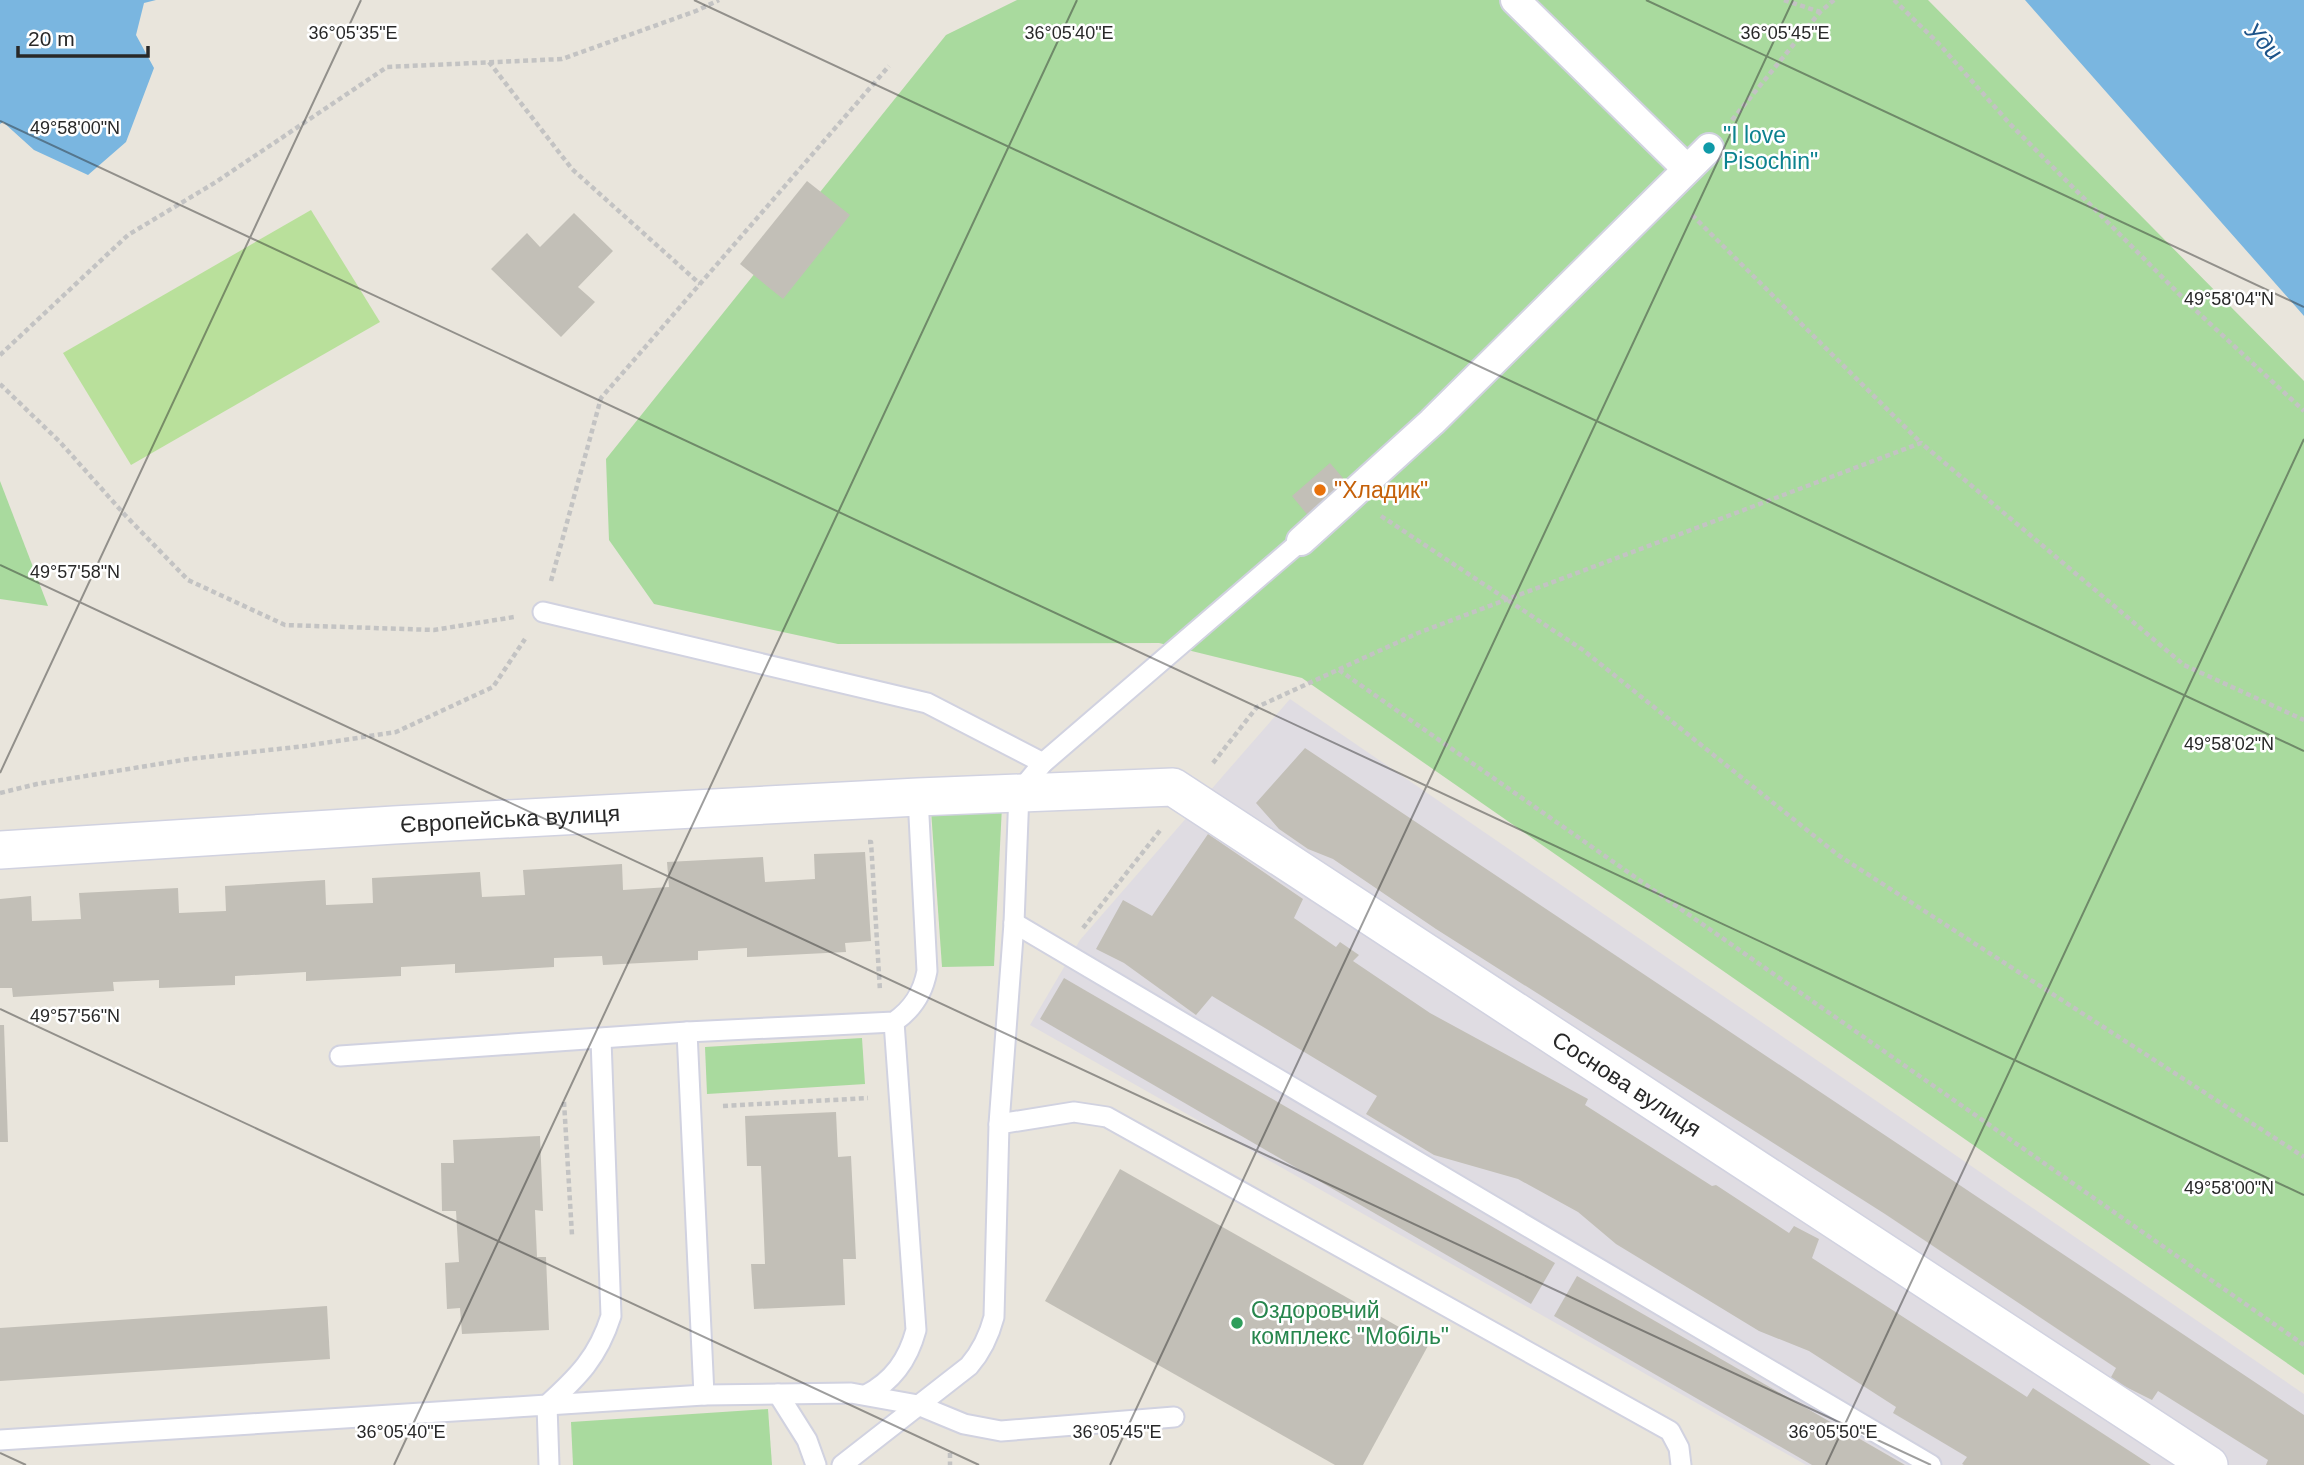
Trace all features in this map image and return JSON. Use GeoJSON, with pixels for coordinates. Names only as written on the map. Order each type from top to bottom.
{"type":"FeatureCollection","features":[{"type":"Feature","properties":{"kind":"street"},"geometry":{"type":"LineString","coordinates":[[1515,0],[1687,169]]}},
{"type":"Feature","properties":{"kind":"street"},"geometry":{"type":"LineString","coordinates":[[1301,541],[1432,422],[1709,148]]}},
{"type":"Feature","properties":{"kind":"street","name":"Соснова вулиця"},"geometry":{"type":"LineString","coordinates":[[1019,792],[1173,787],[2209,1465]]}},
{"type":"Feature","properties":{"kind":"street","name":"Європейська вулиця"},"geometry":{"type":"LineString","coordinates":[[0,850],[394,825],[1019,792]]}},
{"type":"Feature","properties":{"kind":"lane"},"geometry":{"type":"LineString","coordinates":[[842,1465],[969,1366],[978,1355],[994,1317],[999,1124],[1014,923],[1019,792],[1043,763],[1301,541]]}},
{"type":"Feature","properties":{"kind":"lane"},"geometry":{"type":"LineString","coordinates":[[543,612],[927,703],[1043,763]]}},
{"type":"Feature","properties":{"kind":"lane"},"geometry":{"type":"LineString","coordinates":[[340,1056],[687,1032],[888,1023],[904,1015],[920,995],[928,971],[918,797]]}},
{"type":"Feature","properties":{"kind":"lane"},"geometry":{"type":"LineString","coordinates":[[1014,923],[1931,1465]]}},
{"type":"Feature","properties":{"kind":"lane"},"geometry":{"type":"LineString","coordinates":[[866,1395],[885,1383],[902,1364],[916,1330],[899,1097],[888,1023]]}},
{"type":"Feature","properties":{"kind":"lane"},"geometry":{"type":"LineString","coordinates":[[687,1032],[704,1395]]}},
{"type":"Feature","properties":{"kind":"lane"},"geometry":{"type":"LineString","coordinates":[[549,1465],[547,1405],[586,1368],[601,1343],[611,1316],[601,1039]]}},
{"type":"Feature","properties":{"kind":"lane"},"geometry":{"type":"LineString","coordinates":[[999,1124],[1074,1112],[1107,1117],[1670,1431],[1679,1448],[1681,1465]]}},
{"type":"Feature","properties":{"kind":"lane"},"geometry":{"type":"LineString","coordinates":[[0,1440],[704,1395],[851,1393],[919,1405],[964,1424],[1001,1431],[1174,1417]]}},
{"type":"Feature","properties":{"kind":"lane"},"geometry":{"type":"LineString","coordinates":[[778,1394],[807,1440],[816,1465]]}},
{"type":"Feature","properties":{"kind":"path"},"geometry":{"type":"LineString","coordinates":[[0,355],[128,235],[216,182],[387,66],[562,59],[696,11],[719,0]]}},
{"type":"Feature","properties":{"kind":"path"},"geometry":{"type":"LineString","coordinates":[[1784,0],[1820,12]]}},
{"type":"Feature","properties":{"kind":"path"},"geometry":{"type":"LineString","coordinates":[[1709,148],[1820,12],[1833,0]]}},
{"type":"Feature","properties":{"kind":"path"},"geometry":{"type":"LineString","coordinates":[[1894,0],[1939,44],[2010,124],[2181,297],[2304,411]]}},
{"type":"Feature","properties":{"kind":"path"},"geometry":{"type":"LineString","coordinates":[[489,62],[572,169],[700,284]]}},
{"type":"Feature","properties":{"kind":"path"},"geometry":{"type":"LineString","coordinates":[[0,793],[37,784],[176,761],[396,732],[493,687],[543,612],[601,398],[889,66]]}},
{"type":"Feature","properties":{"kind":"path"},"geometry":{"type":"LineString","coordinates":[[1666,190],[1921,443],[2184,665],[2304,720]]}},
{"type":"Feature","properties":{"kind":"path"},"geometry":{"type":"LineString","coordinates":[[0,384],[60,442],[188,580],[285,625],[434,629],[543,612]]}},
{"type":"Feature","properties":{"kind":"path"},"geometry":{"type":"LineString","coordinates":[[1064,952],[1257,707],[1418,633],[1921,443]]}},
{"type":"Feature","properties":{"kind":"path"},"geometry":{"type":"LineString","coordinates":[[1351,496],[1583,650],[1838,855],[2304,1157]]}},
{"type":"Feature","properties":{"kind":"path"},"geometry":{"type":"LineString","coordinates":[[1339,669],[2304,1345]]}},
{"type":"Feature","properties":{"kind":"path"},"geometry":{"type":"LineString","coordinates":[[857,843],[871,842],[888,1023]]}},
{"type":"Feature","properties":{"kind":"path"},"geometry":{"type":"LineString","coordinates":[[691,1108],[899,1097]]}},
{"type":"Feature","properties":{"kind":"path"},"geometry":{"type":"LineString","coordinates":[[948,1418],[950,1465]]}},
{"type":"Feature","properties":{"kind":"shaded area"},"geometry":{"type":"Polygon","coordinates":[[[1290,699],[2304,1394],[2304,1465],[1806,1465],[1030,1025],[1080,940],[1290,699]]]}},
{"type":"Feature","properties":{"kind":"green space"},"geometry":{"type":"Polygon","coordinates":[[[1017,0],[1928,0],[2304,381],[2304,1375],[1302,678],[1159,643],[838,644],[654,604],[609,540],[606,459],[946,35],[1017,0]]]}},
{"type":"Feature","properties":{"kind":"green space"},"geometry":{"type":"Polygon","coordinates":[[[311,210],[380,322],[131,465],[63,353],[311,210]]]}},
{"type":"Feature","properties":{"kind":"green space"},"geometry":{"type":"Polygon","coordinates":[[[0,481],[48,606],[0,599],[0,481]]]}},
{"type":"Feature","properties":{"kind":"green space"},"geometry":{"type":"Polygon","coordinates":[[[1002,806],[994,966],[942,967],[931,810],[1002,806]]]}},
{"type":"Feature","properties":{"kind":"green space"},"geometry":{"type":"Polygon","coordinates":[[[862,1038],[865,1084],[707,1094],[705,1047],[862,1038]]]}},
{"type":"Feature","properties":{"kind":"green space"},"geometry":{"type":"Polygon","coordinates":[[[768,1409],[772,1465],[573,1465],[571,1422],[768,1409]]]}},
{"type":"Feature","properties":{"kind":"water"},"geometry":{"type":"Polygon","coordinates":[[[0,0],[156,0],[144,3],[136,35],[154,68],[126,142],[88,175],[34,150],[3,122],[0,124],[0,0]]]}},
{"type":"Feature","properties":{"kind":"water","name":"Уди"},"geometry":{"type":"Polygon","coordinates":[[[2025,0],[2304,0],[2304,316],[2282,291],[2025,0]]]}},
{"type":"Feature","properties":{"kind":"building"},"geometry":{"type":"Polygon","coordinates":[[[807,181],[850,215],[783,299],[740,264],[807,181]]]}},
{"type":"Feature","properties":{"kind":"building"},"geometry":{"type":"Polygon","coordinates":[[[574,213],[613,251],[578,287],[595,302],[561,337],[491,269],[527,233],[540,247],[574,213]]]}},
{"type":"Feature","properties":{"kind":"building","name":"\"Хладик\""},"geometry":{"type":"Polygon","coordinates":[[[1330,463],[1349,485],[1310,518],[1292,496],[1330,463]]]}},
{"type":"Feature","properties":{"kind":"building"},"geometry":{"type":"Polygon","coordinates":[[[1305,748],[2304,1415],[2304,1465],[2266,1465],[2268,1460],[2158,1391],[2152,1400],[2110,1379],[2116,1368],[1885,1214],[1436,929],[1333,859],[1308,849],[1279,829],[1256,803],[1305,748]]]}},
{"type":"Feature","properties":{"kind":"building"},"geometry":{"type":"Polygon","coordinates":[[[1208,834],[1303,899],[1294,918],[1336,947],[1340,942],[1359,955],[1353,961],[1430,1013],[1588,1099],[1585,1105],[1789,1233],[1794,1226],[1819,1239],[1812,1258],[2027,1397],[2033,1388],[2151,1465],[1964,1465],[1962,1464],[1967,1457],[1893,1413],[1896,1407],[1809,1351],[1759,1331],[1616,1244],[1578,1212],[1518,1179],[1434,1155],[1366,1114],[1377,1096],[1212,996],[1196,1015],[1124,963],[1096,949],[1123,900],[1152,916],[1208,834]]]}},
{"type":"Feature","properties":{"kind":"building"},"geometry":{"type":"Polygon","coordinates":[[[865,852],[871,941],[845,943],[846,952],[747,957],[747,948],[698,951],[698,960],[603,965],[602,956],[554,958],[554,967],[455,973],[455,964],[401,967],[401,976],[306,981],[306,972],[235,976],[235,985],[159,988],[159,980],[113,982],[114,991],[13,997],[12,988],[0,988],[0,899],[31,896],[32,921],[81,919],[79,893],[178,888],[179,913],[226,911],[225,886],[325,880],[326,905],[373,903],[372,878],[480,872],[482,897],[525,895],[523,870],[622,864],[623,890],[669,887],[667,862],[763,857],[765,882],[815,879],[814,854],[865,852]]]}},
{"type":"Feature","properties":{"kind":"building"},"geometry":{"type":"Polygon","coordinates":[[[1064,978],[1555,1263],[1531,1304],[1040,1019],[1064,978]]]}},
{"type":"Feature","properties":{"kind":"building"},"geometry":{"type":"Polygon","coordinates":[[[0,1025],[4,1025],[8,1142],[0,1142],[0,1025]]]}},
{"type":"Feature","properties":{"kind":"building"},"geometry":{"type":"Polygon","coordinates":[[[836,1112],[838,1157],[851,1156],[856,1259],[843,1259],[845,1305],[754,1309],[751,1264],[765,1264],[761,1166],[747,1166],[745,1116],[836,1112]]]}},
{"type":"Feature","properties":{"kind":"building"},"geometry":{"type":"Polygon","coordinates":[[[540,1136],[543,1211],[535,1210],[537,1257],[546,1257],[549,1330],[462,1334],[460,1308],[447,1309],[445,1263],[459,1262],[456,1211],[442,1211],[441,1163],[454,1163],[453,1140],[540,1136]]]}},
{"type":"Feature","properties":{"kind":"building","name":"Оздоровчий комплекс \"Мобіль\""},"geometry":{"type":"Polygon","coordinates":[[[1120,1169],[1429,1344],[1363,1465],[1335,1465],[1045,1301],[1120,1169]]]}},
{"type":"Feature","properties":{"kind":"building"},"geometry":{"type":"Polygon","coordinates":[[[1577,1276],[1905,1465],[1812,1465],[1554,1316],[1577,1276]]]}},
{"type":"Feature","properties":{"kind":"building"},"geometry":{"type":"Polygon","coordinates":[[[327,1306],[330,1359],[0,1381],[0,1328],[327,1306]]]}},
{"type":"Feature","properties":{"kind":"place","name":"\"I love Pisochin\""},"geometry":{"type":"Point","coordinates":[1709,148]}},
{"type":"Feature","properties":{"kind":"place","name":"\"Хладик\""},"geometry":{"type":"Point","coordinates":[1320,490]}},
{"type":"Feature","properties":{"kind":"place","name":"Оздоровчий комплекс \"Мобіль\""},"geometry":{"type":"Point","coordinates":[1237,1323]}}]}
